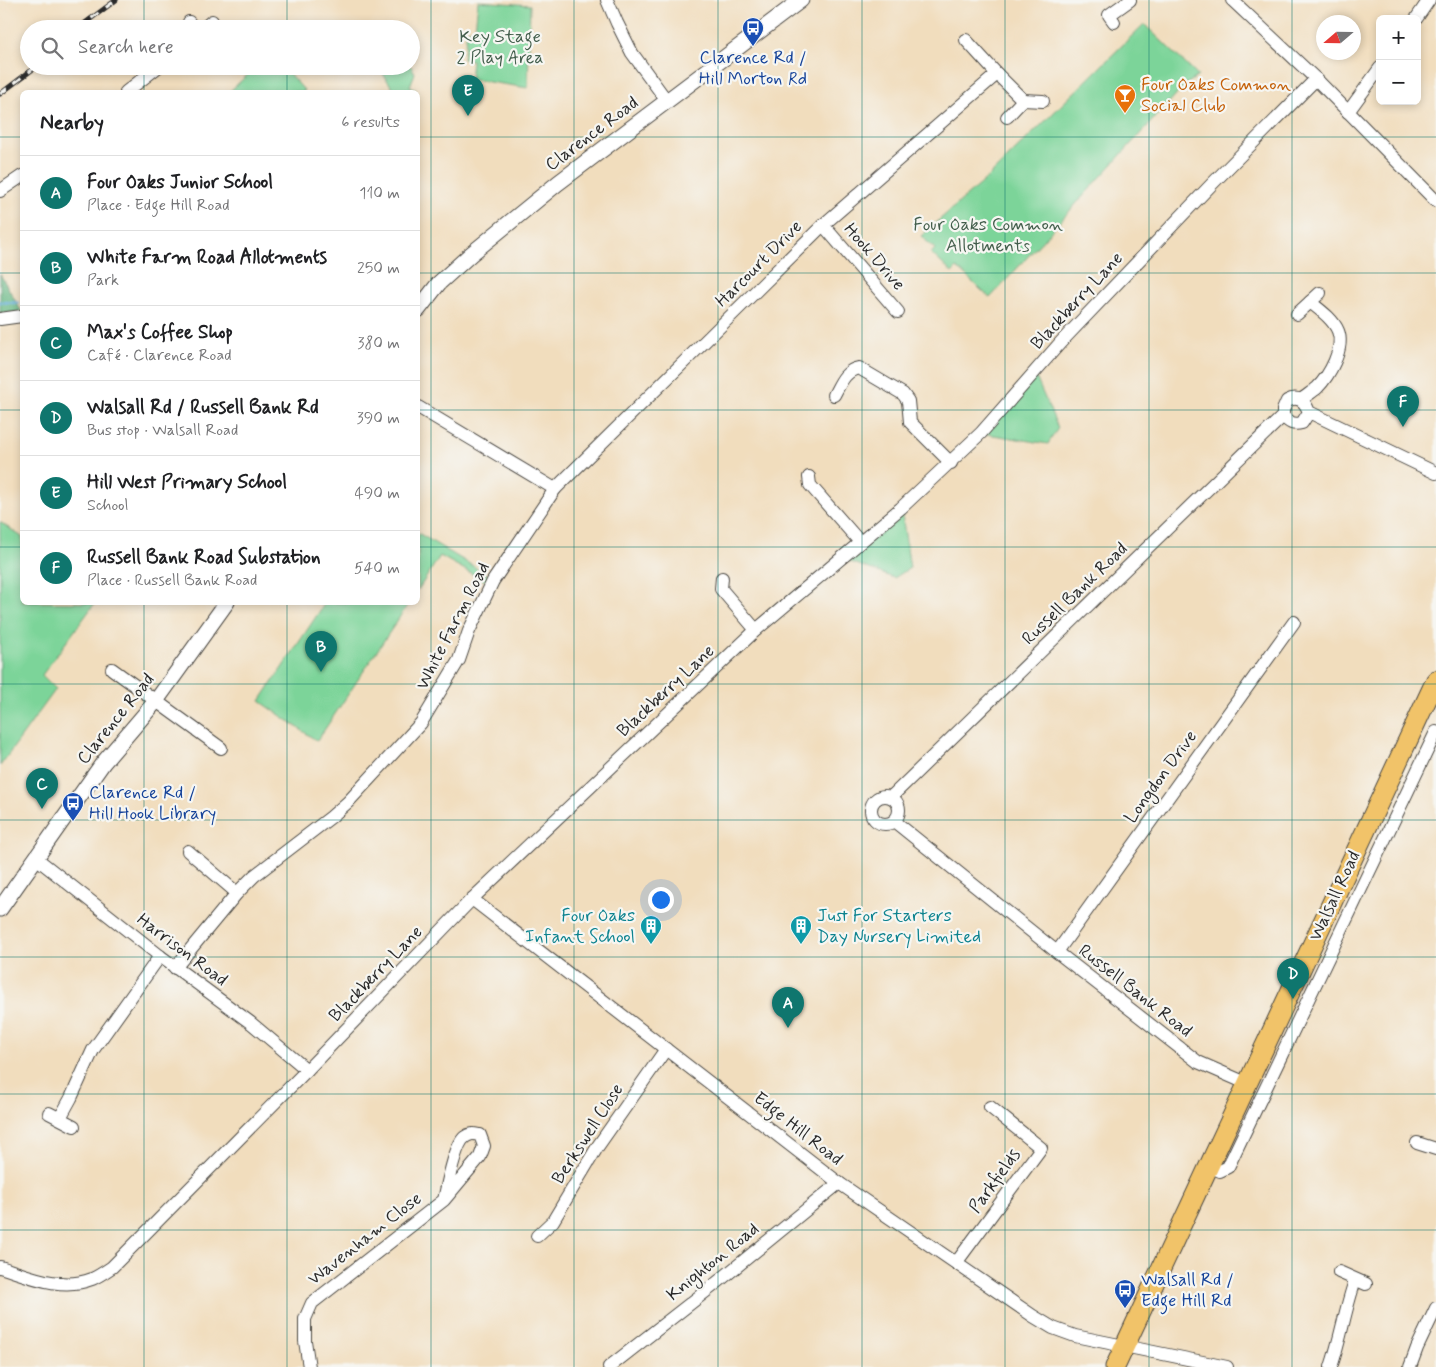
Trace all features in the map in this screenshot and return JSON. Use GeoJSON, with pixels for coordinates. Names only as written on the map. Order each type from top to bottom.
{"type":"FeatureCollection","features":[{"type":"Feature","properties":{"kind":"main road","name":"Walsall Road"},"geometry":{"type":"LineString","coordinates":[[1115,1367],[1246,1083],[1436,680]]}},
{"type":"Feature","properties":{"kind":"street"},"geometry":{"type":"LineString","coordinates":[[607,0],[632,53],[667,101]]}},
{"type":"Feature","properties":{"kind":"street","name":"Clarence Road"},"geometry":{"type":"LineString","coordinates":[[420,307],[439,283],[471,254],[558,183],[801,0]]}},
{"type":"Feature","properties":{"kind":"street"},"geometry":{"type":"LineString","coordinates":[[1108,16],[1130,0]]}},
{"type":"Feature","properties":{"kind":"street"},"geometry":{"type":"LineString","coordinates":[[1232,0],[1316,79],[1436,200]]}},
{"type":"Feature","properties":{"kind":"street"},"geometry":{"type":"LineString","coordinates":[[1419,15],[1429,0]]}},
{"type":"Feature","properties":{"kind":"street"},"geometry":{"type":"LineString","coordinates":[[966,40],[1023,100],[1043,101]]}},
{"type":"Feature","properties":{"kind":"street","name":"Harcourt Drive"},"geometry":{"type":"LineString","coordinates":[[555,489],[823,225],[998,74]]}},
{"type":"Feature","properties":{"kind":"street"},"geometry":{"type":"LineString","coordinates":[[1348,112],[1376,74]]}},
{"type":"Feature","properties":{"kind":"street"},"geometry":{"type":"LineString","coordinates":[[129,90],[148,75]]}},
{"type":"Feature","properties":{"kind":"street","name":"Blackberry Lane"},"geometry":{"type":"LineString","coordinates":[[0,1267],[51,1283],[91,1279],[112,1267],[307,1070],[472,899],[756,630],[901,508],[982,434],[1061,342],[1212,184],[1316,79]]}},
{"type":"Feature","properties":{"kind":"street"},"geometry":{"type":"LineString","coordinates":[[1007,117],[1023,100]]}},
{"type":"Feature","properties":{"kind":"street"},"geometry":{"type":"LineString","coordinates":[[0,191],[20,177]]}},
{"type":"Feature","properties":{"kind":"street","name":"Hook Drive"},"geometry":{"type":"LineString","coordinates":[[823,225],[898,312]]}},
{"type":"Feature","properties":{"kind":"street"},"geometry":{"type":"LineString","coordinates":[[1297,314],[1320,293]]}},
{"type":"Feature","properties":{"kind":"street"},"geometry":{"type":"LineString","coordinates":[[1310,302],[1342,330],[1339,348],[1330,370],[1317,388],[1301,400],[1304,401],[1309,412],[1436,473]]}},
{"type":"Feature","properties":{"kind":"street"},"geometry":{"type":"LineString","coordinates":[[0,319],[20,316]]}},
{"type":"Feature","properties":{"kind":"street"},"geometry":{"type":"LineString","coordinates":[[834,395],[848,372],[853,368],[866,372],[903,394],[908,401],[910,422],[950,463]]}},
{"type":"Feature","properties":{"kind":"street","name":"Russell Bank Road"},"geometry":{"type":"LineString","coordinates":[[1246,1083],[1198,1062],[894,821],[885,824],[877,822],[871,814],[872,804],[876,799],[881,796],[891,797],[1283,416],[1283,410],[1287,401],[1292,399],[1301,400]]}},
{"type":"Feature","properties":{"kind":"street"},"geometry":{"type":"LineString","coordinates":[[420,408],[555,489]]}},
{"type":"Feature","properties":{"kind":"street"},"geometry":{"type":"LineString","coordinates":[[1283,416],[1291,424],[1297,424],[1302,423],[1309,412]]}},
{"type":"Feature","properties":{"kind":"street"},"geometry":{"type":"LineString","coordinates":[[809,477],[810,485],[860,542]]}},
{"type":"Feature","properties":{"kind":"street","name":"White Farm Road"},"geometry":{"type":"LineString","coordinates":[[175,968],[237,893],[254,876],[348,802],[421,723],[459,660],[469,631],[492,581],[555,489]]}},
{"type":"Feature","properties":{"kind":"street"},"geometry":{"type":"LineString","coordinates":[[722,578],[722,589],[756,630]]}},
{"type":"Feature","properties":{"kind":"street","name":"Clarence Road"},"geometry":{"type":"LineString","coordinates":[[0,908],[103,763],[156,701],[225,605]]}},
{"type":"Feature","properties":{"kind":"street","name":"Longdon Drive"},"geometry":{"type":"LineString","coordinates":[[1057,952],[1294,622]]}},
{"type":"Feature","properties":{"kind":"street"},"geometry":{"type":"LineString","coordinates":[[112,668],[221,748]]}},
{"type":"Feature","properties":{"kind":"street","name":"Walsall Road"},"geometry":{"type":"LineString","coordinates":[[1209,1166],[1220,1171],[1228,1167],[1434,740]]}},
{"type":"Feature","properties":{"kind":"street"},"geometry":{"type":"LineString","coordinates":[[891,797],[897,803],[899,809],[898,816],[894,821]]}},
{"type":"Feature","properties":{"kind":"street"},"geometry":{"type":"LineString","coordinates":[[188,851],[237,893]]}},
{"type":"Feature","properties":{"kind":"street","name":"Harrison Road"},"geometry":{"type":"LineString","coordinates":[[36,858],[175,968],[250,1023],[307,1070]]}},
{"type":"Feature","properties":{"kind":"street","name":"Edge Hill Road"},"geometry":{"type":"LineString","coordinates":[[472,899],[839,1183],[1033,1316],[1053,1328],[1075,1336],[1227,1367]]}},
{"type":"Feature","properties":{"kind":"street"},"geometry":{"type":"LineString","coordinates":[[74,1126],[55,1116],[71,1098],[93,1050],[160,956]]}},
{"type":"Feature","properties":{"kind":"street","name":"Berkswell Close"},"geometry":{"type":"LineString","coordinates":[[537,1236],[553,1221],[598,1146],[666,1049]]}},
{"type":"Feature","properties":{"kind":"street","name":"Parkfields"},"geometry":{"type":"LineString","coordinates":[[956,1263],[1041,1148],[990,1107]]}},
{"type":"Feature","properties":{"kind":"street","name":"Wavenham Close"},"geometry":{"type":"LineString","coordinates":[[309,1367],[305,1319],[312,1303],[444,1200],[480,1157],[484,1146],[480,1135],[471,1134],[463,1138],[453,1164],[444,1200]]}},
{"type":"Feature","properties":{"kind":"street"},"geometry":{"type":"LineString","coordinates":[[1417,1143],[1436,1148]]}},
{"type":"Feature","properties":{"kind":"street","name":"Knighton Road"},"geometry":{"type":"LineString","coordinates":[[608,1367],[714,1285],[839,1183]]}},
{"type":"Feature","properties":{"kind":"street"},"geometry":{"type":"LineString","coordinates":[[1331,1367],[1340,1338],[1347,1303],[1361,1283],[1338,1272]]}},
{"type":"Feature","properties":{"kind":"street"},"geometry":{"type":"LineString","coordinates":[[1410,1367],[1436,1308]]}},
{"type":"Feature","properties":{"kind":"green space","name":"Key Stage 2 Play Area"},"geometry":{"type":"Polygon","coordinates":[[[478,1],[530,5],[528,88],[470,79],[472,60],[463,59],[467,30],[475,30],[478,1]]]}},
{"type":"Feature","properties":{"kind":"green space","name":"Four Oaks Common Allotments"},"geometry":{"type":"Polygon","coordinates":[[[1144,24],[1198,76],[1184,86],[990,298],[957,268],[952,273],[931,253],[935,249],[921,236],[988,177],[1144,24]]]}},
{"type":"Feature","properties":{"kind":"green space"},"geometry":{"type":"Polygon","coordinates":[[[247,75],[290,75],[304,90],[231,90],[247,75]]]}},
{"type":"Feature","properties":{"kind":"green space"},"geometry":{"type":"Polygon","coordinates":[[[384,75],[414,75],[410,86],[415,90],[394,90],[384,75]]]}},
{"type":"Feature","properties":{"kind":"green space"},"geometry":{"type":"Polygon","coordinates":[[[0,274],[20,309],[20,312],[0,314],[0,274]]]}},
{"type":"Feature","properties":{"kind":"green space"},"geometry":{"type":"Polygon","coordinates":[[[1034,373],[1058,428],[1048,444],[981,433],[1034,373]]]}},
{"type":"Feature","properties":{"kind":"green space"},"geometry":{"type":"Polygon","coordinates":[[[901,508],[910,568],[894,578],[840,558],[901,508]]]}},
{"type":"Feature","properties":{"kind":"green space"},"geometry":{"type":"Polygon","coordinates":[[[0,522],[20,536],[20,605],[94,605],[42,675],[56,689],[0,766],[0,522]]]}},
{"type":"Feature","properties":{"kind":"green space"},"geometry":{"type":"Polygon","coordinates":[[[420,534],[488,575],[485,581],[440,556],[420,587],[420,534]]]}},
{"type":"Feature","properties":{"kind":"green space"},"geometry":{"type":"Polygon","coordinates":[[[324,605],[408,605],[317,741],[260,701],[324,605]]]}},
{"type":"Feature","properties":{"kind":"waterway"},"geometry":{"type":"LineString","coordinates":[[0,302],[19,303]]}},
{"type":"Feature","properties":{"kind":"railway"},"geometry":{"type":"LineString","coordinates":[[89,20],[116,0]]}},
{"type":"Feature","properties":{"kind":"railway"},"geometry":{"type":"LineString","coordinates":[[0,94],[25,75]]}},
{"type":"Feature","properties":{"kind":"place","name":"Clarence Rd / Hill Morton Rd"},"geometry":{"type":"Point","coordinates":[753,47]}},
{"type":"Feature","properties":{"kind":"place","name":"Four Oaks Common Social Club"},"geometry":{"type":"Point","coordinates":[1125,114]}},
{"type":"Feature","properties":{"kind":"place","name":"Hill West Primary School"},"geometry":{"type":"Point","coordinates":[468,116]}},
{"type":"Feature","properties":{"kind":"place","name":"Russell Bank Road Substation"},"geometry":{"type":"Point","coordinates":[1403,427]}},
{"type":"Feature","properties":{"kind":"place","name":"White Farm Road Allotments"},"geometry":{"type":"Point","coordinates":[321,672]}},
{"type":"Feature","properties":{"kind":"place","name":"Max's Coffee Shop"},"geometry":{"type":"Point","coordinates":[42,809]}},
{"type":"Feature","properties":{"kind":"place","name":"Clarence Rd / Hill Hook Library"},"geometry":{"type":"Point","coordinates":[73,822]}},
{"type":"Feature","properties":{"kind":"place","name":"Four Oaks Infant School"},"geometry":{"type":"Point","coordinates":[651,945]}},
{"type":"Feature","properties":{"kind":"place","name":"Just For Starters Day Nursery Limited"},"geometry":{"type":"Point","coordinates":[801,945]}},
{"type":"Feature","properties":{"kind":"place","name":"Walsall Rd / Russell Bank Rd"},"geometry":{"type":"Point","coordinates":[1293,999]}},
{"type":"Feature","properties":{"kind":"place","name":"Four Oaks Junior School"},"geometry":{"type":"Point","coordinates":[788,1028]}},
{"type":"Feature","properties":{"kind":"place","name":"Walsall Rd / Edge Hill Rd"},"geometry":{"type":"Point","coordinates":[1125,1309]}}]}
